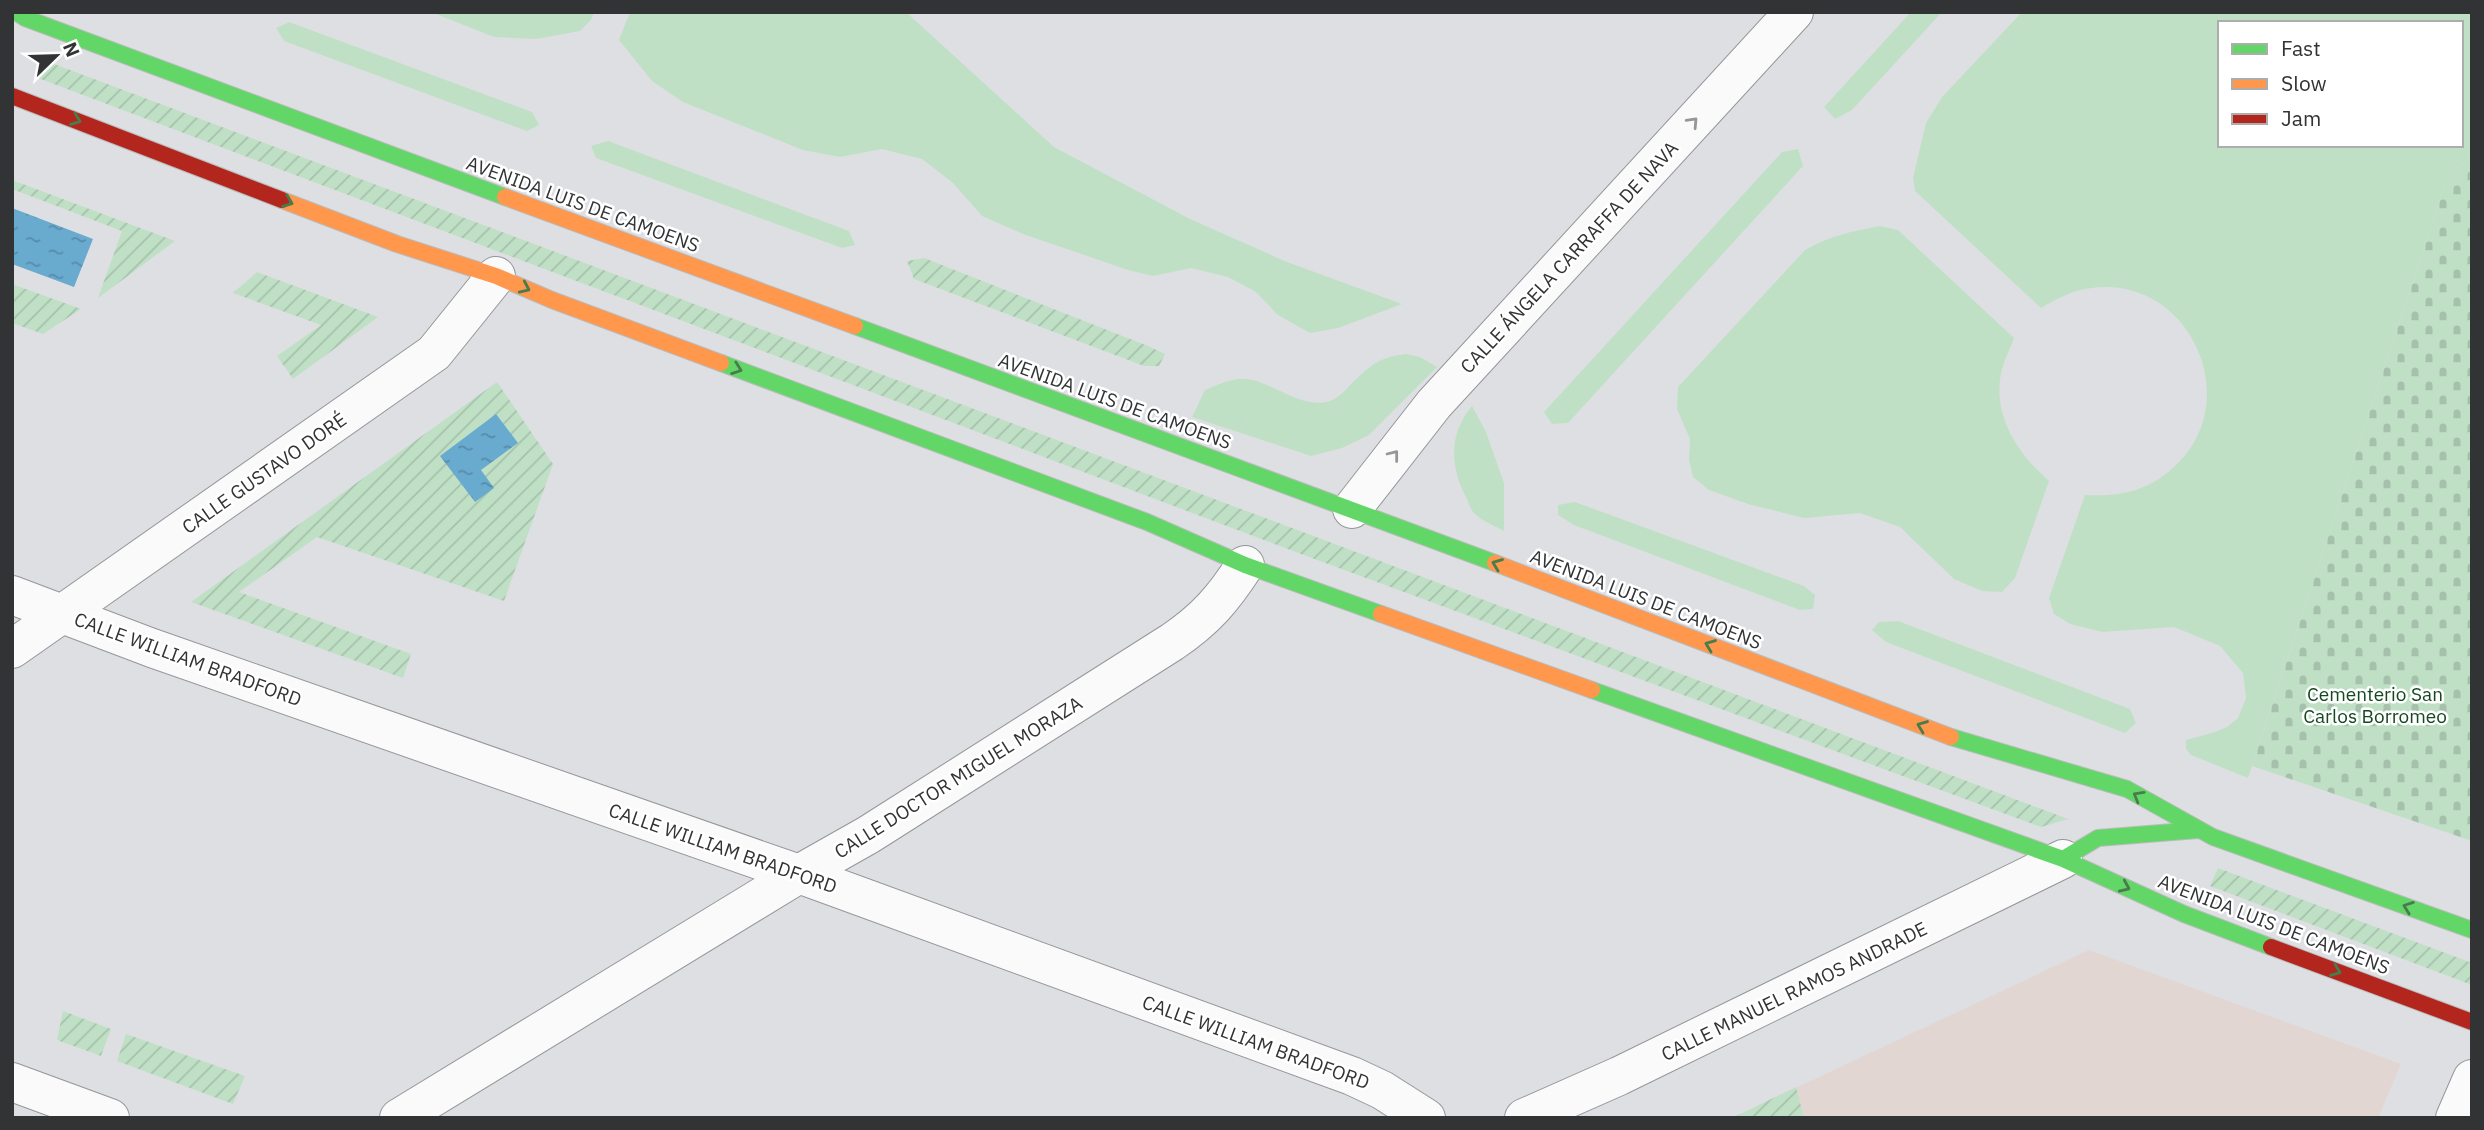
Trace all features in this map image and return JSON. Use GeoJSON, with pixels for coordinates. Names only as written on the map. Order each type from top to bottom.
{"type":"FeatureCollection","features":[{"type":"Feature","properties":{"kind":"main road","name":"AVENIDA LUIS DE CAMOENS"},"geometry":{"type":"LineString","coordinates":[[16,12],[25,18],[579,225],[1352,509],[1965,742],[2127,789],[2198,830],[2472,930]]}},
{"type":"Feature","properties":{"kind":"main road","name":"AVENIDA LUIS DE CAMOENS"},"geometry":{"type":"LineString","coordinates":[[12,96],[397,244],[496,276],[552,300],[1147,522],[1245,565],[2063,859],[2184,914],[2472,1022]]}},
{"type":"Feature","properties":{"kind":"main road","name":"AVENIDA LUIS DE CAMOENS"},"geometry":{"type":"LineString","coordinates":[[2063,859],[2098,838],[2198,830]]}},
{"type":"Feature","properties":{"kind":"street","name":"CALLE ÁNGELA CARRAFFA DE NAVA"},"geometry":{"type":"LineString","coordinates":[[1352,509],[1442,395],[1794,12]]}},
{"type":"Feature","properties":{"kind":"street","name":"CALLE GUSTAVO DORÉ"},"geometry":{"type":"LineString","coordinates":[[12,649],[434,353],[496,276]]}},
{"type":"Feature","properties":{"kind":"street","name":"CALLE DOCTOR MIGUEL MORAZA"},"geometry":{"type":"LineString","coordinates":[[399,1118],[890,821],[1193,628],[1224,598],[1245,565]]}},
{"type":"Feature","properties":{"kind":"street","name":"CALLE WILLIAM BRADFORD"},"geometry":{"type":"LineString","coordinates":[[12,595],[152,648],[799,874],[1369,1083],[1426,1118]]}},
{"type":"Feature","properties":{"kind":"street","name":"CALLE MANUEL RAMOS ANDRADE"},"geometry":{"type":"LineString","coordinates":[[1524,1118],[1619,1076],[2063,859]]}},
{"type":"Feature","properties":{"kind":"street"},"geometry":{"type":"LineString","coordinates":[[2455,1118],[2472,1079]]}},
{"type":"Feature","properties":{"kind":"street"},"geometry":{"type":"LineString","coordinates":[[12,1082],[110,1118]]}},
{"type":"Feature","properties":{"kind":"shaded area"},"geometry":{"type":"Polygon","coordinates":[[[2089,950],[2401,1064],[2378,1118],[1732,1118],[2089,950]]]}},
{"type":"Feature","properties":{"kind":"green space"},"geometry":{"type":"Polygon","coordinates":[[[431,12],[594,12],[591,20],[580,31],[536,39],[494,37],[431,12]]]}},
{"type":"Feature","properties":{"kind":"green space"},"geometry":{"type":"Polygon","coordinates":[[[630,12],[906,12],[1054,147],[1190,219],[1287,262],[1402,304],[1338,328],[1310,333],[1278,315],[1256,292],[1228,277],[1191,268],[1153,276],[1023,234],[982,216],[953,183],[922,159],[882,149],[840,157],[803,150],[683,102],[652,81],[619,40],[630,12]]]}},
{"type":"Feature","properties":{"kind":"green space"},"geometry":{"type":"Polygon","coordinates":[[[1911,12],[1942,12],[1852,110],[1835,119],[1824,107],[1911,12]]]}},
{"type":"Feature","properties":{"kind":"green space"},"geometry":{"type":"Polygon","coordinates":[[[2022,12],[2472,12],[2472,155],[2447,179],[2248,778],[2191,755],[2186,749],[2186,740],[2227,727],[2238,718],[2246,698],[2243,673],[2220,646],[2174,627],[2102,632],[2070,624],[2054,614],[2049,598],[2085,495],[2133,491],[2154,482],[2174,467],[2196,439],[2206,408],[2205,376],[2196,345],[2177,319],[2152,299],[2121,288],[2079,290],[2041,308],[1915,191],[1913,178],[1926,123],[1942,97],[2022,12]]]}},
{"type":"Feature","properties":{"kind":"green space"},"geometry":{"type":"Polygon","coordinates":[[[289,22],[532,112],[539,125],[527,131],[284,41],[276,28],[289,22]]]}},
{"type":"Feature","properties":{"kind":"green space"},"geometry":{"type":"Polygon","coordinates":[[[46,61],[2068,819],[2041,827],[1301,554],[38,78],[46,61]]]}},
{"type":"Feature","properties":{"kind":"green space"},"geometry":{"type":"Polygon","coordinates":[[[608,141],[849,231],[855,245],[842,248],[596,158],[591,146],[608,141]]]}},
{"type":"Feature","properties":{"kind":"green space"},"geometry":{"type":"Polygon","coordinates":[[[1798,149],[1803,166],[1568,423],[1552,424],[1544,412],[1782,152],[1798,149]]]}},
{"type":"Feature","properties":{"kind":"green space","name":"Cementerio San Carlos Borromeo"},"geometry":{"type":"Polygon","coordinates":[[[2472,155],[2472,841],[2252,766],[2447,179],[2472,155]]]}},
{"type":"Feature","properties":{"kind":"green space"},"geometry":{"type":"Polygon","coordinates":[[[12,180],[175,241],[98,298],[122,231],[12,189],[12,180]]]}},
{"type":"Feature","properties":{"kind":"green space"},"geometry":{"type":"Polygon","coordinates":[[[1880,226],[1898,230],[2014,338],[2002,369],[2000,402],[2009,431],[2017,445],[2049,481],[2015,578],[2002,592],[1982,591],[1954,579],[1900,527],[1860,513],[1804,518],[1748,504],[1709,490],[1693,477],[1689,460],[1690,439],[1677,409],[1678,387],[1805,250],[1832,238],[1880,226]]]}},
{"type":"Feature","properties":{"kind":"green space"},"geometry":{"type":"Polygon","coordinates":[[[924,258],[1165,354],[1159,366],[1144,366],[914,279],[907,261],[924,258]]]}},
{"type":"Feature","properties":{"kind":"green space"},"geometry":{"type":"Polygon","coordinates":[[[257,272],[378,317],[293,379],[277,356],[321,325],[233,293],[257,272]]]}},
{"type":"Feature","properties":{"kind":"green space"},"geometry":{"type":"Polygon","coordinates":[[[12,284],[81,309],[43,334],[12,323],[12,284]]]}},
{"type":"Feature","properties":{"kind":"green space"},"geometry":{"type":"Polygon","coordinates":[[[1406,354],[1420,357],[1437,367],[1369,435],[1342,448],[1311,456],[1192,417],[1205,390],[1225,382],[1236,379],[1257,381],[1298,399],[1319,403],[1339,396],[1375,363],[1388,357],[1406,354]]]}},
{"type":"Feature","properties":{"kind":"green space"},"geometry":{"type":"Polygon","coordinates":[[[497,382],[553,464],[504,601],[317,537],[239,592],[411,654],[403,678],[191,602],[497,382]]]}},
{"type":"Feature","properties":{"kind":"green space"},"geometry":{"type":"Polygon","coordinates":[[[1472,406],[1486,432],[1504,483],[1504,531],[1474,513],[1457,475],[1455,440],[1464,417],[1472,406]]]}},
{"type":"Feature","properties":{"kind":"green space"},"geometry":{"type":"Polygon","coordinates":[[[1575,502],[1804,586],[1815,595],[1813,609],[1800,610],[1574,525],[1558,515],[1558,505],[1575,502]]]}},
{"type":"Feature","properties":{"kind":"green space"},"geometry":{"type":"Polygon","coordinates":[[[1898,621],[2130,709],[2136,723],[2125,733],[1886,642],[1872,630],[1879,622],[1898,621]]]}},
{"type":"Feature","properties":{"kind":"green space"},"geometry":{"type":"Polygon","coordinates":[[[2218,868],[2472,963],[2472,985],[2210,886],[2218,868]]]}},
{"type":"Feature","properties":{"kind":"green space"},"geometry":{"type":"Polygon","coordinates":[[[63,1011],[111,1029],[101,1056],[57,1040],[63,1011]]]}},
{"type":"Feature","properties":{"kind":"green space"},"geometry":{"type":"Polygon","coordinates":[[[126,1034],[245,1076],[233,1104],[117,1061],[126,1034]]]}},
{"type":"Feature","properties":{"kind":"green space"},"geometry":{"type":"Polygon","coordinates":[[[1796,1087],[1804,1118],[1732,1118],[1796,1087]]]}},
{"type":"Feature","properties":{"kind":"water"},"geometry":{"type":"Polygon","coordinates":[[[12,208],[93,239],[74,287],[12,264],[12,208]]]}},
{"type":"Feature","properties":{"kind":"water"},"geometry":{"type":"Polygon","coordinates":[[[496,414],[518,443],[481,470],[494,488],[475,502],[440,456],[496,414]]]}},
{"type":"Feature","properties":{"kind":"traffic: fast"},"geometry":{"type":"LineString","coordinates":[[16,12],[25,18],[505,197]]}},
{"type":"Feature","properties":{"kind":"traffic: fast"},"geometry":{"type":"LineString","coordinates":[[855,326],[1495,563]]}},
{"type":"Feature","properties":{"kind":"traffic: fast"},"geometry":{"type":"LineString","coordinates":[[721,363],[1147,522],[1245,565],[1381,614]]}},
{"type":"Feature","properties":{"kind":"traffic: fast"},"geometry":{"type":"LineString","coordinates":[[1592,690],[2063,859],[2184,914],[2271,947]]}},
{"type":"Feature","properties":{"kind":"traffic: fast"},"geometry":{"type":"LineString","coordinates":[[1951,737],[2127,789],[2213,837],[2472,930]]}},
{"type":"Feature","properties":{"kind":"traffic: fast"},"geometry":{"type":"LineString","coordinates":[[2063,859],[2098,838],[2198,830]]}},
{"type":"Feature","properties":{"kind":"traffic: slow"},"geometry":{"type":"LineString","coordinates":[[505,197],[855,326]]}},
{"type":"Feature","properties":{"kind":"traffic: slow"},"geometry":{"type":"LineString","coordinates":[[282,200],[397,244],[496,276],[552,300],[721,363]]}},
{"type":"Feature","properties":{"kind":"traffic: slow"},"geometry":{"type":"LineString","coordinates":[[1495,563],[1951,737]]}},
{"type":"Feature","properties":{"kind":"traffic: slow"},"geometry":{"type":"LineString","coordinates":[[1381,614],[1592,690]]}},
{"type":"Feature","properties":{"kind":"traffic: jam"},"geometry":{"type":"LineString","coordinates":[[12,96],[282,200]]}},
{"type":"Feature","properties":{"kind":"traffic: jam"},"geometry":{"type":"LineString","coordinates":[[2271,947],[2472,1022]]}}]}
